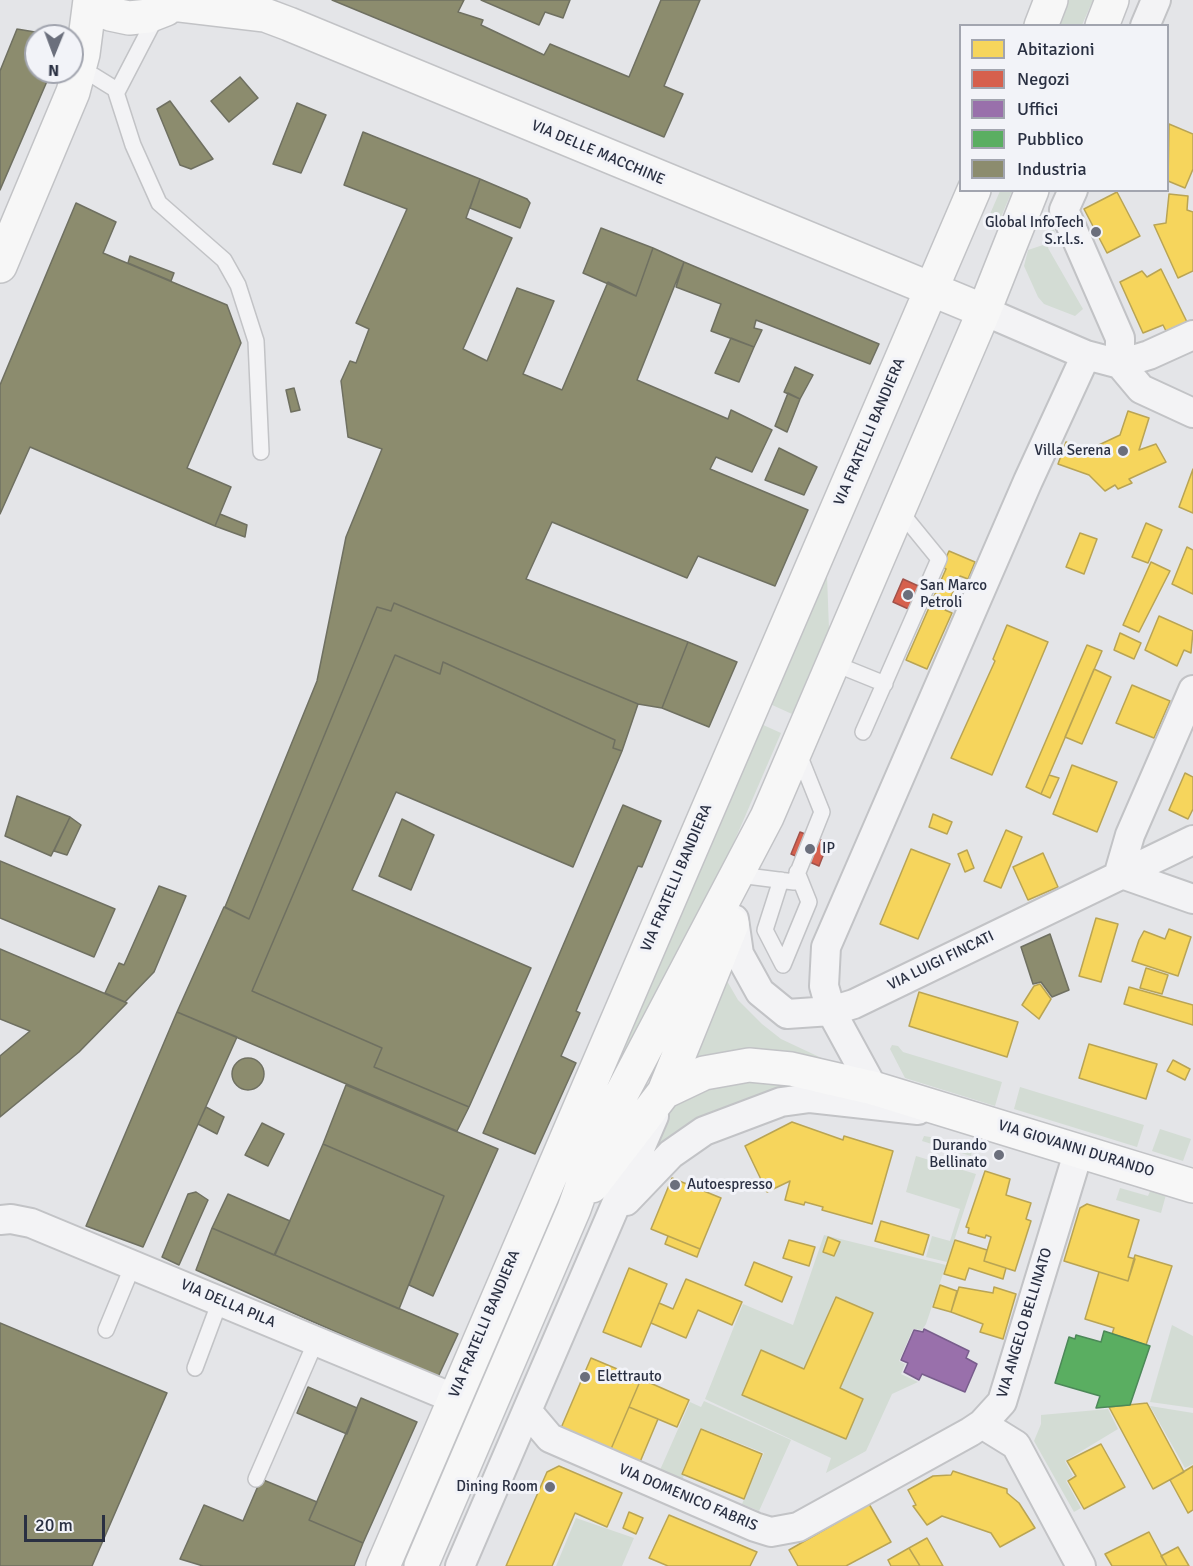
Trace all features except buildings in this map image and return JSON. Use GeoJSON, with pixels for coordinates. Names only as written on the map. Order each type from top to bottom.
{"type":"FeatureCollection","features":[{"type":"Feature","properties":{"kind":"main road"},"geometry":{"type":"LineString","coordinates":[[84,43],[90,0]]}},
{"type":"Feature","properties":{"kind":"main road","name":"VIA DELLE MACCHINE"},"geometry":{"type":"LineString","coordinates":[[90,0],[110,14],[129,18],[148,16],[168,5],[255,8],[984,311]]}},
{"type":"Feature","properties":{"kind":"main road"},"geometry":{"type":"LineString","coordinates":[[1042,24],[1051,0]]}},
{"type":"Feature","properties":{"kind":"main road"},"geometry":{"type":"LineString","coordinates":[[1103,24],[1112,0]]}},
{"type":"Feature","properties":{"kind":"main road"},"geometry":{"type":"LineString","coordinates":[[0,266],[76,84]]}},
{"type":"Feature","properties":{"kind":"main road","name":"VIA FRATELLI BANDIERA"},"geometry":{"type":"LineString","coordinates":[[382,1566],[973,192]]}},
{"type":"Feature","properties":{"kind":"main road"},"geometry":{"type":"LineString","coordinates":[[574,1209],[664,1092],[734,919],[767,817],[984,311],[1031,192]]}},
{"type":"Feature","properties":{"kind":"main road"},"geometry":{"type":"LineString","coordinates":[[421,1566],[574,1209],[600,1135],[767,817]]}},
{"type":"Feature","properties":{"kind":"main road","name":"VIA GIOVANNI DURANDO"},"geometry":{"type":"LineString","coordinates":[[664,1092],[704,1073],[749,1065],[792,1069],[873,1088],[960,1113],[1193,1186]]}},
{"type":"Feature","properties":{"kind":"street"},"geometry":{"type":"LineString","coordinates":[[1146,24],[1156,0]]}},
{"type":"Feature","properties":{"kind":"street"},"geometry":{"type":"LineString","coordinates":[[1072,192],[1064,210],[1120,338],[1120,364]]}},
{"type":"Feature","properties":{"kind":"street"},"geometry":{"type":"LineString","coordinates":[[984,311],[1086,354],[1120,364],[1141,389],[1190,404]]}},
{"type":"Feature","properties":{"kind":"street"},"geometry":{"type":"LineString","coordinates":[[1120,364],[1149,355],[1193,335]]}},
{"type":"Feature","properties":{"kind":"street"},"geometry":{"type":"LineString","coordinates":[[873,1088],[831,1011],[824,986],[826,947],[1028,481],[1086,354]]}},
{"type":"Feature","properties":{"kind":"street"},"geometry":{"type":"LineString","coordinates":[[1193,690],[1130,835],[1119,873],[1193,899]]}},
{"type":"Feature","properties":{"kind":"street","name":"VIA LUIGI FINCATI"},"geometry":{"type":"LineString","coordinates":[[734,919],[739,954],[760,992],[787,1014],[831,1011],[854,1004],[1119,873],[1193,840]]}},
{"type":"Feature","properties":{"kind":"street"},"geometry":{"type":"LineString","coordinates":[[460,1566],[613,1217],[664,1092]]}},
{"type":"Feature","properties":{"kind":"street","name":"VIA GIOVANNI DURANDO"},"geometry":{"type":"LineString","coordinates":[[613,1217],[671,1154],[704,1131],[781,1102],[810,1098],[891,1109],[960,1113]]}},
{"type":"Feature","properties":{"kind":"street","name":"VIA ANGELO BELLINATO"},"geometry":{"type":"LineString","coordinates":[[982,1424],[1002,1402],[1079,1150]]}},
{"type":"Feature","properties":{"kind":"street","name":"VIA DELLA PILA"},"geometry":{"type":"LineString","coordinates":[[0,1220],[31,1222],[453,1398]]}},
{"type":"Feature","properties":{"kind":"street","name":"VIA DOMENICO FABRIS"},"geometry":{"type":"LineString","coordinates":[[528,1412],[550,1438],[771,1532],[786,1532],[798,1527],[982,1424]]}},
{"type":"Feature","properties":{"kind":"street"},"geometry":{"type":"LineString","coordinates":[[982,1424],[1016,1445],[1081,1566]]}},
{"type":"Feature","properties":{"kind":"lane"},"geometry":{"type":"LineString","coordinates":[[117,92],[168,5]]}},
{"type":"Feature","properties":{"kind":"lane"},"geometry":{"type":"LineString","coordinates":[[84,74],[108,84],[117,92],[134,145],[159,203],[224,260],[242,294],[257,350],[261,452]]}},
{"type":"Feature","properties":{"kind":"lane"},"geometry":{"type":"LineString","coordinates":[[863,732],[939,559],[898,510]]}},
{"type":"Feature","properties":{"kind":"lane"},"geometry":{"type":"LineString","coordinates":[[833,663],[885,684]]}},
{"type":"Feature","properties":{"kind":"lane"},"geometry":{"type":"LineString","coordinates":[[747,876],[794,882],[822,812],[797,747]]}},
{"type":"Feature","properties":{"kind":"lane"},"geometry":{"type":"LineString","coordinates":[[781,880],[765,930],[783,965],[809,902],[797,872]]}},
{"type":"Feature","properties":{"kind":"lane"},"geometry":{"type":"LineString","coordinates":[[106,1330],[133,1265]]}},
{"type":"Feature","properties":{"kind":"lane"},"geometry":{"type":"LineString","coordinates":[[195,1368],[220,1301]]}},
{"type":"Feature","properties":{"kind":"lane"},"geometry":{"type":"LineString","coordinates":[[256,1479],[316,1341]]}},
{"type":"Feature","properties":{"kind":"shaded area"},"geometry":{"type":"Polygon","coordinates":[[[1069,0],[1093,0],[1082,24],[1059,24],[1069,0]]]}},
{"type":"Feature","properties":{"kind":"shaded area"},"geometry":{"type":"Polygon","coordinates":[[[1000,192],[1012,192],[998,224],[987,221],[1000,192]]]}},
{"type":"Feature","properties":{"kind":"shaded area"},"geometry":{"type":"Polygon","coordinates":[[[1053,225],[1055,234],[1048,248],[1083,309],[1075,316],[1044,304],[1038,297],[1024,266],[1028,250],[1043,245],[1053,225]]]}},
{"type":"Feature","properties":{"kind":"shaded area"},"geometry":{"type":"Polygon","coordinates":[[[827,576],[829,629],[792,714],[770,704],[827,576]]]}},
{"type":"Feature","properties":{"kind":"shaded area"},"geometry":{"type":"Polygon","coordinates":[[[761,724],[781,733],[706,907],[587,1137],[761,724]]]}},
{"type":"Feature","properties":{"kind":"shaded area"},"geometry":{"type":"Polygon","coordinates":[[[727,981],[738,1000],[781,1039],[830,1062],[720,1055],[693,1059],[727,981]]]}},
{"type":"Feature","properties":{"kind":"shaded area"},"geometry":{"type":"Polygon","coordinates":[[[892,1045],[898,1046],[903,1052],[1002,1082],[995,1106],[905,1078],[890,1049],[892,1045]]]}},
{"type":"Feature","properties":{"kind":"shaded area"},"geometry":{"type":"Polygon","coordinates":[[[745,1080],[825,1087],[656,1148],[673,1106],[697,1090],[745,1080]]]}},
{"type":"Feature","properties":{"kind":"shaded area"},"geometry":{"type":"Polygon","coordinates":[[[1020,1087],[1144,1125],[1137,1147],[1014,1109],[1020,1087]]]}},
{"type":"Feature","properties":{"kind":"shaded area"},"geometry":{"type":"Polygon","coordinates":[[[1160,1129],[1191,1139],[1183,1161],[1152,1151],[1160,1129]]]}},
{"type":"Feature","properties":{"kind":"shaded area"},"geometry":{"type":"Polygon","coordinates":[[[924,1136],[973,1144],[971,1156],[922,1141],[924,1136]]]}},
{"type":"Feature","properties":{"kind":"shaded area"},"geometry":{"type":"Polygon","coordinates":[[[916,1156],[976,1174],[947,1262],[926,1257],[932,1236],[950,1241],[960,1209],[906,1192],[916,1156]]]}},
{"type":"Feature","properties":{"kind":"shaded area"},"geometry":{"type":"Polygon","coordinates":[[[1152,1187],[1167,1191],[1161,1213],[1116,1200],[1120,1188],[1148,1196],[1152,1187]]]}},
{"type":"Feature","properties":{"kind":"shaded area"},"geometry":{"type":"Polygon","coordinates":[[[824,1235],[946,1265],[926,1324],[922,1330],[913,1329],[899,1361],[905,1364],[901,1374],[918,1382],[892,1394],[866,1451],[826,1473],[831,1458],[705,1399],[743,1304],[793,1325],[824,1235]],[[835,1297],[804,1369],[761,1351],[742,1395],[846,1439],[863,1399],[840,1388],[872,1313],[835,1297]]]}},
{"type":"Feature","properties":{"kind":"shaded area"},"geometry":{"type":"Polygon","coordinates":[[[1172,1325],[1193,1336],[1193,1408],[1150,1402],[1172,1325]]]}},
{"type":"Feature","properties":{"kind":"shaded area"},"geometry":{"type":"Polygon","coordinates":[[[704,1401],[791,1440],[759,1511],[742,1504],[764,1453],[701,1428],[681,1474],[684,1475],[682,1480],[660,1470],[690,1402],[701,1407],[704,1401]]]}},
{"type":"Feature","properties":{"kind":"shaded area"},"geometry":{"type":"Polygon","coordinates":[[[1150,1406],[1193,1413],[1193,1464],[1185,1468],[1150,1406]]]}},
{"type":"Feature","properties":{"kind":"shaded area"},"geometry":{"type":"Polygon","coordinates":[[[1108,1409],[1118,1429],[1065,1461],[1073,1476],[1066,1481],[1081,1508],[1074,1512],[1034,1441],[1041,1424],[1041,1415],[1108,1409]]]}},
{"type":"Feature","properties":{"kind":"shaded area"},"geometry":{"type":"Polygon","coordinates":[[[576,1518],[634,1538],[622,1566],[556,1566],[576,1518]]]}},
{"type":"Feature","properties":{"kind":"place","name":"Global InfoTech S.r.l.s."},"geometry":{"type":"Point","coordinates":[1096,232]}},
{"type":"Feature","properties":{"kind":"place","name":"Villa Serena"},"geometry":{"type":"Point","coordinates":[1123,451]}},
{"type":"Feature","properties":{"kind":"place","name":"San Marco Petroli"},"geometry":{"type":"Point","coordinates":[908,595]}},
{"type":"Feature","properties":{"kind":"place","name":"IP"},"geometry":{"type":"Point","coordinates":[810,849]}},
{"type":"Feature","properties":{"kind":"place","name":"Durando Bellinato"},"geometry":{"type":"Point","coordinates":[999,1155]}},
{"type":"Feature","properties":{"kind":"place","name":"Autoespresso"},"geometry":{"type":"Point","coordinates":[675,1185]}},
{"type":"Feature","properties":{"kind":"place","name":"Elettrauto"},"geometry":{"type":"Point","coordinates":[585,1377]}},
{"type":"Feature","properties":{"kind":"place","name":"Dining Room"},"geometry":{"type":"Point","coordinates":[550,1487]}}]}
